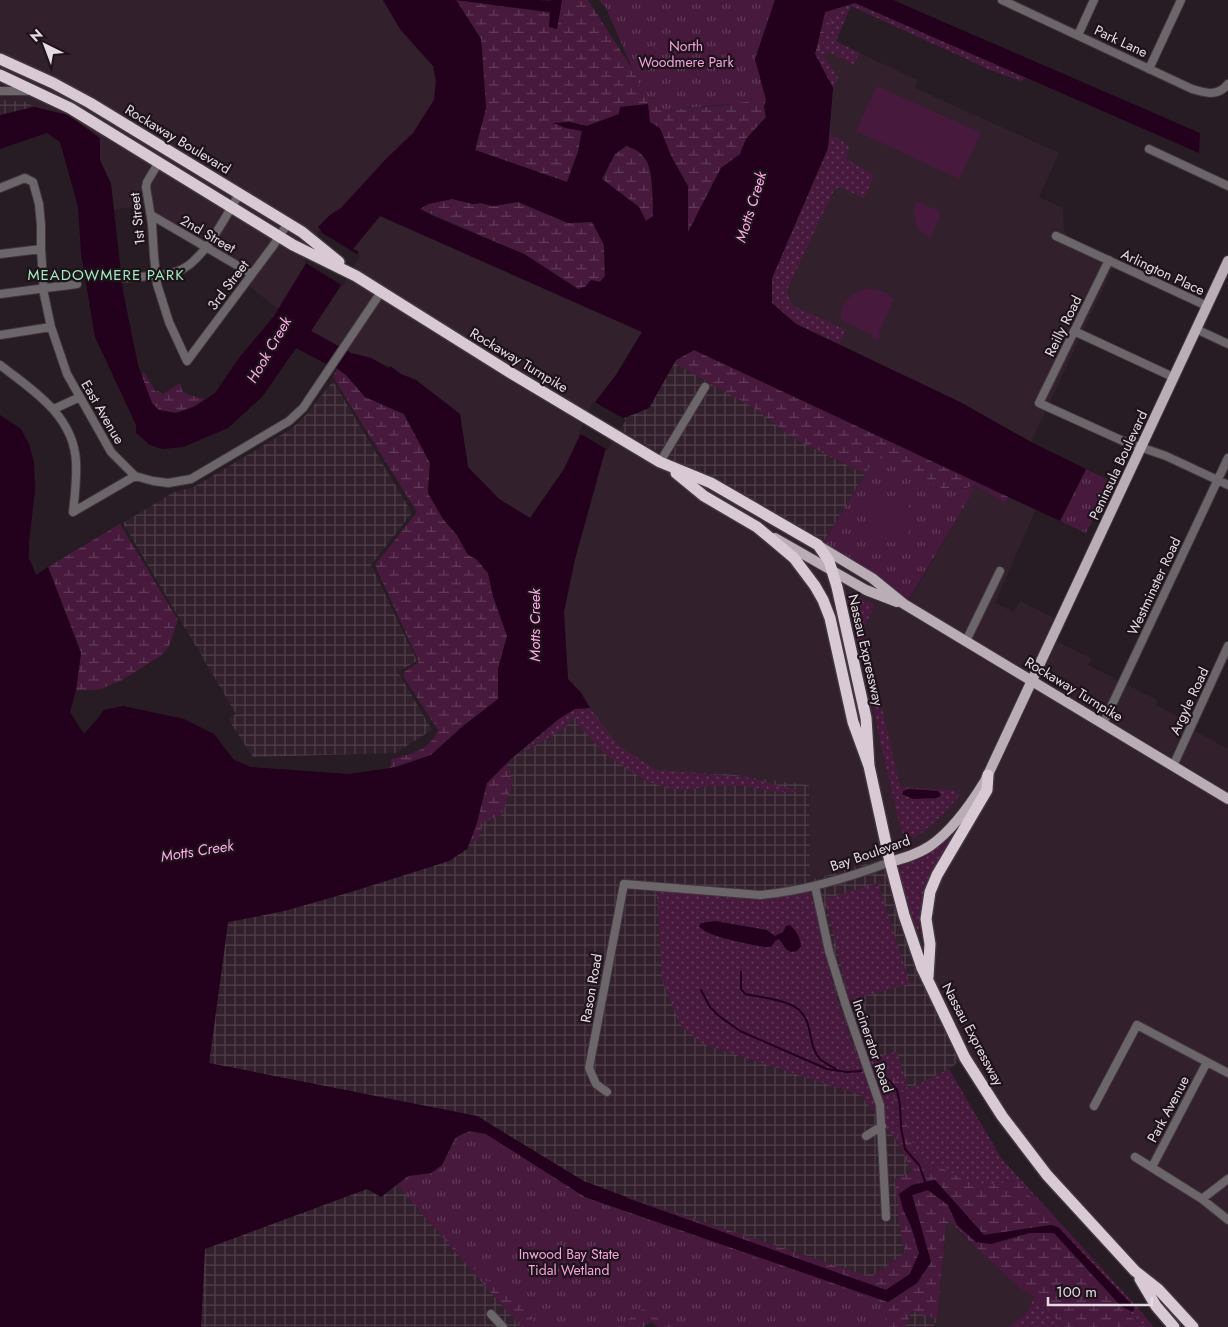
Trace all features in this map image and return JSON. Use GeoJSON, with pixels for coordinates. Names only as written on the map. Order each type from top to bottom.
{"type":"FeatureCollection","features":[{"type":"Feature","properties":{"kind":"highway","name":"Rockaway Boulevard"},"geometry":{"type":"LineString","coordinates":[[0,59],[74,94],[240,193],[302,232],[332,261]]}},
{"type":"Feature","properties":{"kind":"highway"},"geometry":{"type":"LineString","coordinates":[[0,74],[70,108],[293,245],[332,261]]}},
{"type":"Feature","properties":{"kind":"highway","name":"Rockaway Turnpike"},"geometry":{"type":"LineString","coordinates":[[332,261],[571,409],[664,464],[704,496],[757,527]]}},
{"type":"Feature","properties":{"kind":"highway","name":"Rockaway Turnpike"},"geometry":{"type":"LineString","coordinates":[[664,464],[712,483],[818,545]]}},
{"type":"Feature","properties":{"kind":"highway","name":"Nassau Expressway"},"geometry":{"type":"LineString","coordinates":[[757,527],[794,558],[804,569],[824,600],[830,618],[853,722],[869,766],[904,916],[928,981],[965,1058],[1012,1131],[1059,1189],[1135,1271],[1158,1289],[1193,1327]]}},
{"type":"Feature","properties":{"kind":"highway","name":"Nassau Expressway"},"geometry":{"type":"LineString","coordinates":[[818,545],[827,557],[833,572],[866,718],[869,766]]}},
{"type":"Feature","properties":{"kind":"highway"},"geometry":{"type":"LineString","coordinates":[[928,981],[930,944],[926,912],[930,892],[937,875],[987,790],[988,775]]}},
{"type":"Feature","properties":{"kind":"highway","name":"Nassau Expressway"},"geometry":{"type":"LineString","coordinates":[[1135,1271],[1156,1306],[1174,1327]]}},
{"type":"Feature","properties":{"kind":"highway"},"geometry":{"type":"LineString","coordinates":[[1156,1306],[1165,1327]]}},
{"type":"Feature","properties":{"kind":"main road","name":"Peninsula Boulevard"},"geometry":{"type":"LineString","coordinates":[[1031,681],[1228,261]]}},
{"type":"Feature","properties":{"kind":"main road","name":"Rockaway Turnpike"},"geometry":{"type":"LineString","coordinates":[[757,527],[866,590],[904,604]]}},
{"type":"Feature","properties":{"kind":"main road","name":"Rockaway Turnpike"},"geometry":{"type":"LineString","coordinates":[[818,545],[872,578],[904,604],[1228,799]]}},
{"type":"Feature","properties":{"kind":"main road","name":"Bay Boulevard"},"geometry":{"type":"LineString","coordinates":[[890,862],[923,849],[938,839],[971,803],[988,775],[1031,681]]}},
{"type":"Feature","properties":{"kind":"street","name":"Park Lane"},"geometry":{"type":"LineString","coordinates":[[1005,0],[1192,89],[1208,93],[1218,92],[1228,84]]}},
{"type":"Feature","properties":{"kind":"street"},"geometry":{"type":"LineString","coordinates":[[1078,35],[1094,0]]}},
{"type":"Feature","properties":{"kind":"street"},"geometry":{"type":"LineString","coordinates":[[1149,69],[1181,0]]}},
{"type":"Feature","properties":{"kind":"street"},"geometry":{"type":"LineString","coordinates":[[0,91],[38,92]]}},
{"type":"Feature","properties":{"kind":"street"},"geometry":{"type":"LineString","coordinates":[[1149,149],[1228,186]]}},
{"type":"Feature","properties":{"kind":"street","name":"1st Street"},"geometry":{"type":"LineString","coordinates":[[159,162],[146,187],[151,215],[156,275],[165,311],[187,361]]}},
{"type":"Feature","properties":{"kind":"street","name":"East Avenue"},"geometry":{"type":"LineString","coordinates":[[0,188],[26,178],[33,182],[39,204],[41,225],[43,288],[51,327],[67,374],[111,452],[135,476]]}},
{"type":"Feature","properties":{"kind":"street"},"geometry":{"type":"LineString","coordinates":[[124,278],[175,272],[184,268],[206,247],[240,193]]}},
{"type":"Feature","properties":{"kind":"street","name":"2nd Street"},"geometry":{"type":"LineString","coordinates":[[151,215],[252,274]]}},
{"type":"Feature","properties":{"kind":"street","name":"3rd Street"},"geometry":{"type":"LineString","coordinates":[[187,361],[288,223]]}},
{"type":"Feature","properties":{"kind":"street","name":"Arlington Place"},"geometry":{"type":"LineString","coordinates":[[1056,236],[1207,306]]}},
{"type":"Feature","properties":{"kind":"street"},"geometry":{"type":"LineString","coordinates":[[0,254],[41,249]]}},
{"type":"Feature","properties":{"kind":"street","name":"Reilly Road"},"geometry":{"type":"LineString","coordinates":[[1109,260],[1078,333],[1039,403],[1122,441],[1141,447]]}},
{"type":"Feature","properties":{"kind":"street"},"geometry":{"type":"LineString","coordinates":[[0,294],[77,284]]}},
{"type":"Feature","properties":{"kind":"street"},"geometry":{"type":"LineString","coordinates":[[0,365],[38,394],[54,409],[69,434],[76,460],[74,512],[135,476],[168,483],[191,479],[289,421],[304,408],[381,292]]}},
{"type":"Feature","properties":{"kind":"street"},"geometry":{"type":"LineString","coordinates":[[0,335],[51,327]]}},
{"type":"Feature","properties":{"kind":"street"},"geometry":{"type":"LineString","coordinates":[[1196,329],[1228,344]]}},
{"type":"Feature","properties":{"kind":"street"},"geometry":{"type":"LineString","coordinates":[[1078,333],[1173,377]]}},
{"type":"Feature","properties":{"kind":"street"},"geometry":{"type":"LineString","coordinates":[[664,464],[705,387]]}},
{"type":"Feature","properties":{"kind":"street"},"geometry":{"type":"LineString","coordinates":[[54,409],[80,397]]}},
{"type":"Feature","properties":{"kind":"street"},"geometry":{"type":"LineString","coordinates":[[1141,447],[1166,456],[1228,485]]}},
{"type":"Feature","properties":{"kind":"street","name":"Westminster Road"},"geometry":{"type":"LineString","coordinates":[[1102,724],[1228,458]]}},
{"type":"Feature","properties":{"kind":"street"},"geometry":{"type":"LineString","coordinates":[[966,641],[1000,571]]}},
{"type":"Feature","properties":{"kind":"street","name":"Argyle Road"},"geometry":{"type":"LineString","coordinates":[[1173,766],[1228,646]]}},
{"type":"Feature","properties":{"kind":"street","name":"Bay Boulevard"},"geometry":{"type":"LineString","coordinates":[[624,884],[760,894],[782,893],[815,886],[890,862]]}},
{"type":"Feature","properties":{"kind":"street","name":"Rason Road"},"geometry":{"type":"LineString","coordinates":[[607,1092],[596,1084],[589,1068],[624,884]]}},
{"type":"Feature","properties":{"kind":"street","name":"Incinerator Road"},"geometry":{"type":"LineString","coordinates":[[815,886],[829,951],[880,1105],[886,1217]]}},
{"type":"Feature","properties":{"kind":"street"},"geometry":{"type":"LineString","coordinates":[[1094,1106],[1137,1025],[1228,1073]]}},
{"type":"Feature","properties":{"kind":"street","name":"Park Avenue"},"geometry":{"type":"LineString","coordinates":[[1152,1167],[1207,1062]]}},
{"type":"Feature","properties":{"kind":"street"},"geometry":{"type":"LineString","coordinates":[[866,1136],[882,1126]]}},
{"type":"Feature","properties":{"kind":"street"},"geometry":{"type":"LineString","coordinates":[[1135,1157],[1202,1199],[1228,1220]]}},
{"type":"Feature","properties":{"kind":"street"},"geometry":{"type":"LineString","coordinates":[[1202,1199],[1228,1179]]}},
{"type":"Feature","properties":{"kind":"street"},"geometry":{"type":"LineString","coordinates":[[491,1314],[503,1327]]}},
{"type":"Feature","properties":{"kind":"shaded area"},"geometry":{"type":"Polygon","coordinates":[[[0,0],[383,0],[400,29],[433,66],[436,81],[434,100],[413,133],[341,208],[330,215],[321,231],[320,238],[278,309],[249,286],[253,280],[154,213],[150,206],[114,209],[111,184],[100,160],[68,115],[34,107],[26,102],[0,99],[0,0]]]}},
{"type":"Feature","properties":{"kind":"shaded area"},"geometry":{"type":"Polygon","coordinates":[[[832,40],[917,80],[915,88],[1059,153],[1039,197],[1063,208],[1064,230],[1068,237],[1117,259],[1031,442],[960,402],[796,324],[772,278],[833,88],[815,54],[832,40]]]}},
{"type":"Feature","properties":{"kind":"shaded area"},"geometry":{"type":"Polygon","coordinates":[[[0,99],[26,102],[34,107],[0,115],[0,99]]]}},
{"type":"Feature","properties":{"kind":"shaded area"},"geometry":{"type":"Polygon","coordinates":[[[380,216],[642,332],[616,375],[596,401],[564,469],[530,518],[499,499],[468,467],[460,414],[416,380],[371,358],[351,353],[311,331],[340,287],[359,253],[353,249],[380,216]]]}},
{"type":"Feature","properties":{"kind":"shaded area"},"geometry":{"type":"Polygon","coordinates":[[[674,363],[754,408],[793,438],[865,474],[821,546],[619,429],[624,418],[649,408],[674,363]]]}},
{"type":"Feature","properties":{"kind":"shaded area"},"geometry":{"type":"Polygon","coordinates":[[[333,381],[412,513],[371,565],[417,661],[398,672],[432,730],[395,753],[253,757],[228,719],[236,714],[123,523],[174,492],[194,487],[291,429],[305,416],[333,381]]]}},
{"type":"Feature","properties":{"kind":"shaded area"},"geometry":{"type":"Polygon","coordinates":[[[619,429],[821,546],[907,604],[976,487],[1004,502],[1009,496],[1036,509],[995,603],[1014,612],[1020,601],[1061,621],[1052,639],[1091,658],[1088,665],[1157,700],[1156,705],[1190,723],[1189,728],[1228,749],[1228,1327],[1193,1327],[1084,1221],[965,1057],[919,953],[919,918],[923,900],[969,818],[928,852],[893,869],[890,857],[810,880],[809,785],[727,774],[656,770],[618,745],[590,708],[581,692],[568,679],[564,612],[575,559],[605,451],[619,429]]]}},
{"type":"Feature","properties":{"kind":"shaded area"},"geometry":{"type":"Polygon","coordinates":[[[590,708],[618,745],[656,770],[727,774],[809,785],[810,880],[890,857],[919,953],[965,1057],[949,1069],[908,1089],[873,1059],[870,1050],[856,1055],[832,983],[703,1044],[861,1095],[899,1144],[912,1172],[899,1220],[905,1253],[871,1277],[590,1185],[477,1116],[209,1064],[228,922],[284,911],[354,891],[487,783],[512,758],[560,718],[590,708]]]}},
{"type":"Feature","properties":{"kind":"shaded area"},"geometry":{"type":"Polygon","coordinates":[[[397,1185],[521,1327],[201,1327],[204,1249],[367,1189],[381,1197],[397,1185]]]}},
{"type":"Feature","properties":{"kind":"shaded area"},"geometry":{"type":"Polygon","coordinates":[[[947,1222],[950,1222],[966,1239],[970,1240],[1017,1286],[1034,1297],[1027,1313],[1008,1327],[933,1327],[937,1319],[947,1222]]]}},
{"type":"Feature","properties":{"kind":"shaded area"},"geometry":{"type":"Polygon","coordinates":[[[912,1311],[937,1319],[933,1327],[905,1327],[912,1311]]]}},
{"type":"Feature","properties":{"kind":"green space"},"geometry":{"type":"Polygon","coordinates":[[[456,0],[551,13],[556,29],[562,0],[588,0],[649,95],[668,110],[729,105],[744,67],[775,0],[755,59],[766,100],[764,107],[766,117],[746,139],[741,154],[721,168],[688,233],[688,186],[672,158],[619,114],[587,126],[569,122],[566,128],[582,130],[578,152],[567,182],[475,150],[486,108],[481,39],[456,0]]]}},
{"type":"Feature","properties":{"kind":"green space","name":"North Woodmere Park"},"geometry":{"type":"Polygon","coordinates":[[[599,0],[775,0],[755,59],[766,100],[668,110],[648,104],[606,8],[599,0]]]}},
{"type":"Feature","properties":{"kind":"green space"},"geometry":{"type":"Polygon","coordinates":[[[855,3],[1026,78],[1021,81],[990,70],[851,6],[836,41],[859,53],[854,65],[829,52],[824,56],[838,77],[833,88],[817,58],[835,9],[855,3]]]}},
{"type":"Feature","properties":{"kind":"green space"},"geometry":{"type":"Polygon","coordinates":[[[835,9],[817,58],[815,54],[825,12],[835,9]]]}},
{"type":"Feature","properties":{"kind":"green space"},"geometry":{"type":"Polygon","coordinates":[[[877,86],[981,133],[959,179],[856,131],[877,86]]]}},
{"type":"Feature","properties":{"kind":"green space"},"geometry":{"type":"Polygon","coordinates":[[[830,133],[849,146],[846,159],[874,175],[863,198],[840,187],[834,190],[786,292],[793,306],[846,330],[839,344],[796,324],[772,303],[772,278],[828,148],[830,133]]]}},
{"type":"Feature","properties":{"kind":"green space"},"geometry":{"type":"Polygon","coordinates":[[[626,146],[640,152],[646,159],[650,171],[653,216],[646,221],[602,179],[615,154],[626,146]]]}},
{"type":"Feature","properties":{"kind":"green space"},"geometry":{"type":"Polygon","coordinates":[[[452,199],[493,206],[518,202],[568,223],[593,222],[604,245],[605,276],[600,282],[578,289],[524,254],[420,209],[428,204],[452,199]]]}},
{"type":"Feature","properties":{"kind":"green space"},"geometry":{"type":"Polygon","coordinates":[[[916,201],[939,211],[940,217],[930,238],[918,229],[914,211],[916,201]]]}},
{"type":"Feature","properties":{"kind":"green space"},"geometry":{"type":"Polygon","coordinates":[[[869,288],[887,293],[894,299],[879,332],[880,337],[877,340],[873,339],[872,335],[841,320],[842,308],[848,299],[858,292],[869,288]]]}},
{"type":"Feature","properties":{"kind":"green space"},"geometry":{"type":"Polygon","coordinates":[[[694,350],[1009,496],[1005,503],[975,486],[959,489],[941,488],[908,467],[873,462],[865,474],[793,438],[754,408],[674,363],[694,350]]]}},
{"type":"Feature","properties":{"kind":"green space"},"geometry":{"type":"Polygon","coordinates":[[[338,368],[365,397],[404,414],[430,463],[428,493],[443,519],[457,535],[468,554],[476,558],[488,573],[493,596],[507,636],[498,669],[498,699],[462,727],[431,755],[390,768],[392,759],[413,753],[425,747],[435,737],[438,730],[403,676],[404,672],[419,662],[375,565],[417,512],[333,377],[338,368]]]}},
{"type":"Feature","properties":{"kind":"green space"},"geometry":{"type":"Polygon","coordinates":[[[144,372],[156,392],[158,391],[163,394],[180,383],[182,391],[205,399],[193,407],[178,412],[164,412],[157,409],[150,400],[141,374],[144,372]]]}},
{"type":"Feature","properties":{"kind":"green space"},"geometry":{"type":"Polygon","coordinates":[[[886,457],[908,467],[941,488],[959,489],[976,487],[906,604],[821,546],[873,462],[886,457]]]}},
{"type":"Feature","properties":{"kind":"green space"},"geometry":{"type":"Polygon","coordinates":[[[1086,469],[1111,481],[1086,533],[1060,521],[1086,469]]]}},
{"type":"Feature","properties":{"kind":"green space"},"geometry":{"type":"Polygon","coordinates":[[[895,496],[907,502],[912,510],[912,528],[907,536],[899,541],[885,542],[873,536],[868,528],[867,514],[873,502],[881,497],[895,496]]]}},
{"type":"Feature","properties":{"kind":"green space"},"geometry":{"type":"Polygon","coordinates":[[[120,524],[178,620],[169,646],[162,655],[120,681],[98,690],[76,690],[81,653],[48,567],[120,524]]]}},
{"type":"Feature","properties":{"kind":"green space"},"geometry":{"type":"Polygon","coordinates":[[[850,593],[875,605],[864,628],[900,787],[952,790],[960,795],[940,817],[923,832],[914,837],[906,837],[901,831],[847,594],[850,593]]]}},
{"type":"Feature","properties":{"kind":"green space"},"geometry":{"type":"Polygon","coordinates":[[[590,708],[618,745],[656,770],[746,777],[804,792],[778,792],[743,786],[711,786],[687,790],[668,788],[646,781],[605,754],[577,724],[576,717],[563,729],[523,753],[561,716],[574,709],[590,708]]]}},
{"type":"Feature","properties":{"kind":"green space"},"geometry":{"type":"Polygon","coordinates":[[[507,762],[513,782],[502,815],[483,822],[478,840],[470,842],[487,783],[507,762]]]}},
{"type":"Feature","properties":{"kind":"green space"},"geometry":{"type":"Polygon","coordinates":[[[971,816],[923,900],[919,918],[919,953],[893,869],[928,852],[971,816]]]}},
{"type":"Feature","properties":{"kind":"green space"},"geometry":{"type":"Polygon","coordinates":[[[878,883],[910,984],[849,1000],[825,899],[878,883]]]}},
{"type":"Feature","properties":{"kind":"green space"},"geometry":{"type":"Polygon","coordinates":[[[810,889],[832,983],[856,1055],[866,1040],[873,1059],[897,1051],[908,1089],[949,1069],[1001,1158],[1154,1327],[1145,1327],[1127,1316],[1120,1305],[1126,1310],[1063,1232],[1032,1199],[1019,1180],[988,1185],[961,1178],[944,1169],[932,1166],[916,1154],[903,1114],[906,1098],[900,1081],[877,1077],[891,1085],[895,1103],[899,1144],[861,1095],[703,1044],[681,1026],[662,980],[657,891],[729,896],[810,889]]]}},
{"type":"Feature","properties":{"kind":"green space"},"geometry":{"type":"Polygon","coordinates":[[[874,1068],[884,1070],[900,1081],[906,1098],[903,1114],[916,1154],[932,1165],[961,1178],[988,1185],[1019,1180],[1032,1199],[1058,1227],[1051,1225],[984,1235],[935,1180],[912,1185],[903,1209],[912,1229],[919,1253],[910,1274],[886,1290],[606,1190],[871,1277],[905,1253],[899,1220],[895,1179],[912,1172],[899,1144],[895,1103],[891,1085],[877,1077],[874,1068]]]}},
{"type":"Feature","properties":{"kind":"green space","name":"Inwood Bay State Tidal Wetland"},"geometry":{"type":"Polygon","coordinates":[[[470,1131],[486,1134],[585,1197],[888,1302],[917,1283],[921,1225],[912,1195],[928,1190],[948,1205],[957,1225],[991,1244],[1029,1233],[1054,1233],[1120,1305],[1127,1316],[1145,1327],[1064,1327],[1038,1300],[1017,1286],[950,1222],[947,1223],[946,1227],[937,1319],[912,1311],[905,1327],[658,1327],[651,1322],[643,1327],[521,1327],[397,1185],[408,1176],[431,1173],[442,1165],[455,1138],[470,1131]]]}},
{"type":"Feature","properties":{"kind":"green space","name":"Inwood Bay State Tidal Wetland"},"geometry":{"type":"Polygon","coordinates":[[[467,1133],[483,1135],[502,1149],[506,1145],[577,1195],[890,1305],[882,1327],[676,1327],[666,1324],[643,1309],[618,1327],[539,1327],[499,1282],[485,1281],[399,1186],[409,1178],[432,1175],[443,1167],[457,1139],[467,1133]]]}},
{"type":"Feature","properties":{"kind":"green space"},"geometry":{"type":"Polygon","coordinates":[[[1034,1297],[1064,1327],[1008,1327],[1027,1313],[1034,1297]]]}},
{"type":"Feature","properties":{"kind":"water"},"geometry":{"type":"Polygon","coordinates":[[[383,0],[456,0],[481,39],[486,108],[475,150],[567,182],[578,152],[582,131],[553,123],[569,122],[587,126],[619,114],[620,107],[648,104],[650,122],[660,128],[672,158],[688,186],[688,232],[721,168],[740,154],[746,139],[766,117],[764,107],[766,100],[755,59],[775,0],[893,0],[1200,133],[1199,153],[855,3],[825,12],[815,54],[833,88],[828,148],[772,278],[772,303],[796,324],[960,402],[1031,442],[1086,469],[1060,521],[694,350],[676,360],[649,408],[624,418],[605,451],[575,559],[564,612],[568,679],[581,693],[590,708],[575,709],[560,718],[512,758],[487,783],[476,826],[467,849],[449,861],[284,911],[228,922],[209,1063],[477,1116],[590,1185],[886,1290],[910,1274],[919,1253],[899,1194],[912,1185],[935,1180],[984,1235],[1051,1225],[1058,1227],[1134,1307],[1132,1312],[1120,1305],[1054,1233],[1029,1233],[991,1244],[976,1242],[957,1225],[948,1205],[928,1190],[912,1195],[931,1262],[917,1283],[888,1302],[585,1197],[486,1134],[470,1131],[455,1138],[442,1165],[431,1173],[408,1176],[381,1197],[367,1189],[205,1249],[201,1327],[0,1327],[0,415],[21,429],[29,444],[34,462],[35,491],[29,558],[36,575],[48,567],[81,653],[76,690],[70,712],[84,734],[104,710],[123,706],[184,719],[214,734],[234,760],[251,767],[349,774],[397,767],[431,755],[462,727],[498,699],[498,669],[507,636],[493,596],[488,573],[476,559],[468,555],[457,535],[443,519],[428,493],[430,463],[404,414],[365,397],[346,375],[328,362],[326,364],[296,348],[262,397],[228,428],[183,447],[162,449],[150,445],[136,433],[136,425],[95,337],[81,253],[78,207],[60,142],[47,133],[0,149],[0,115],[34,107],[68,115],[100,138],[100,160],[111,184],[123,291],[138,365],[152,403],[159,410],[176,413],[194,407],[215,393],[239,358],[274,316],[320,238],[321,231],[318,227],[330,215],[341,208],[413,133],[434,100],[436,81],[433,66],[400,29],[383,0]],[[626,146],[615,154],[602,179],[639,207],[646,221],[653,216],[650,171],[642,155],[635,149],[626,146]],[[452,199],[428,204],[420,209],[524,254],[578,289],[585,287],[591,280],[600,282],[605,276],[604,245],[592,222],[568,223],[518,202],[493,206],[452,199]],[[380,216],[353,249],[359,252],[340,287],[311,331],[351,353],[371,358],[416,380],[460,414],[468,467],[499,499],[530,518],[564,469],[596,401],[616,375],[642,332],[380,216]]]}},
{"type":"Feature","properties":{"kind":"water"},"geometry":{"type":"Polygon","coordinates":[[[456,0],[562,0],[557,29],[549,27],[550,12],[456,0]]]}},
{"type":"Feature","properties":{"kind":"water"},"geometry":{"type":"Polygon","coordinates":[[[908,789],[938,791],[941,795],[938,798],[913,799],[902,794],[903,791],[908,789]]]}},
{"type":"Feature","properties":{"kind":"water"},"geometry":{"type":"Polygon","coordinates":[[[715,921],[767,930],[775,936],[783,932],[786,926],[790,925],[798,935],[801,946],[797,951],[791,952],[786,949],[779,939],[771,947],[749,944],[710,934],[699,926],[701,923],[715,921]]]}},
{"type":"Feature","properties":{"kind":"pier"},"geometry":{"type":"Polygon","coordinates":[[[316,229],[360,256],[343,286],[304,262],[317,237],[318,232],[316,229]]]}},
{"type":"Feature","properties":{"kind":"pier"},"geometry":{"type":"Polygon","coordinates":[[[593,401],[626,420],[608,450],[579,433],[593,401]]]}},
{"type":"Feature","properties":{"kind":"waterway"},"geometry":{"type":"LineString","coordinates":[[741,972],[741,989],[745,994],[780,1001],[793,1006],[803,1014],[809,1027],[816,1053],[822,1060],[836,1069]]}},
{"type":"Feature","properties":{"kind":"waterway"},"geometry":{"type":"LineString","coordinates":[[701,990],[710,1007],[740,1031],[827,1069],[847,1072],[861,1071]]}},
{"type":"Feature","properties":{"kind":"waterway"},"geometry":{"type":"LineString","coordinates":[[877,1073],[890,1081],[897,1090],[905,1149],[919,1165],[926,1184]]}},
{"type":"Feature","properties":{"kind":"waterway"},"geometry":{"type":"LineString","coordinates":[[586,1183],[626,1198]]}},
{"type":"Feature","properties":{"kind":"district","name":"MEADOWMERE PARK"},"geometry":{"type":"Point","coordinates":[106,275]}},
{"type":"Feature","properties":{"kind":"water label","name":"Motts Creek"},"geometry":{"type":"Point","coordinates":[751,207]}},
{"type":"Feature","properties":{"kind":"water label","name":"Hook Creek"},"geometry":{"type":"Point","coordinates":[269,350]}},
{"type":"Feature","properties":{"kind":"water label","name":"Motts Creek"},"geometry":{"type":"Point","coordinates":[535,625]}},
{"type":"Feature","properties":{"kind":"water label","name":"Motts Creek"},"geometry":{"type":"Point","coordinates":[197,851]}}]}
